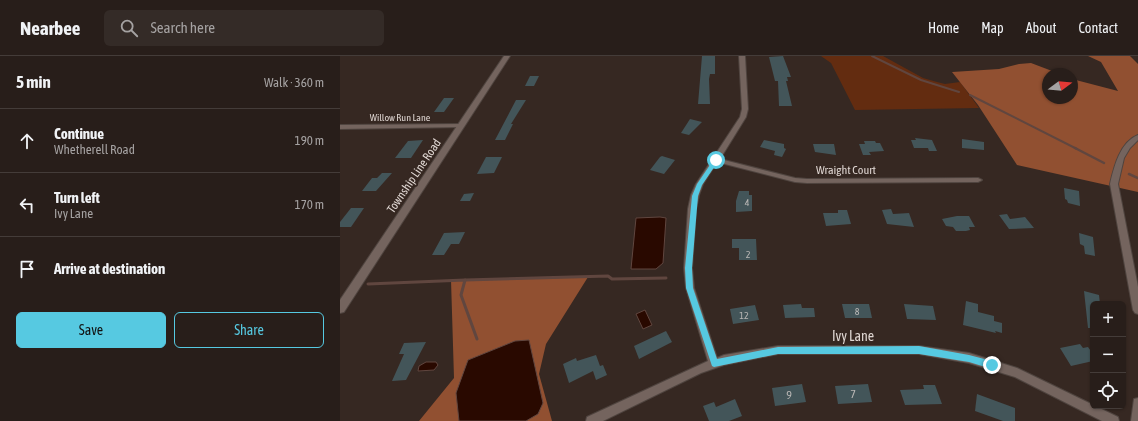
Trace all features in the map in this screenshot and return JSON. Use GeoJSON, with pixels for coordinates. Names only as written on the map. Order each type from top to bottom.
{"type":"FeatureCollection","features":[{"type":"Feature","properties":{"kind":"street","name":"Township Line Road"},"geometry":{"type":"LineString","coordinates":[[340,309],[507,56]]}},
{"type":"Feature","properties":{"kind":"street"},"geometry":{"type":"LineString","coordinates":[[714,363],[690,288],[688,268],[695,196],[700,184],[743,117],[745,109],[742,56]]}},
{"type":"Feature","properties":{"kind":"street","name":"Willow Run Lane"},"geometry":{"type":"LineString","coordinates":[[340,127],[461,126]]}},
{"type":"Feature","properties":{"kind":"street"},"geometry":{"type":"LineString","coordinates":[[1138,137],[1126,148],[1116,169],[1114,184],[1138,310]]}},
{"type":"Feature","properties":{"kind":"street","name":"Wraight Court"},"geometry":{"type":"LineString","coordinates":[[716,160],[795,180],[807,181],[978,180]]}},
{"type":"Feature","properties":{"kind":"street","name":"Ivy Lane"},"geometry":{"type":"LineString","coordinates":[[592,421],[714,363],[778,350],[919,350],[969,358],[1017,373],[1114,421]]}},
{"type":"Feature","properties":{"kind":"street"},"geometry":{"type":"LineString","coordinates":[[1136,421],[1138,403]]}},
{"type":"Feature","properties":{"kind":"shaded area"},"geometry":{"type":"Polygon","coordinates":[[[821,56],[883,56],[923,78],[945,84],[960,82],[979,108],[855,110],[831,63],[821,56]]]}},
{"type":"Feature","properties":{"kind":"shaded area"},"geometry":{"type":"Polygon","coordinates":[[[1088,56],[1130,56],[1138,64],[1138,192],[1017,165],[978,105],[952,72],[999,69],[1019,64],[1031,63],[1044,68],[1042,68],[1042,104],[1078,104],[1078,81],[1118,91],[1101,62],[1088,56]]]}},
{"type":"Feature","properties":{"kind":"shaded area"},"geometry":{"type":"Polygon","coordinates":[[[636,218],[666,218],[663,263],[656,269],[631,269],[636,218]]]}},
{"type":"Feature","properties":{"kind":"shaded area"},"geometry":{"type":"Polygon","coordinates":[[[588,277],[546,344],[539,374],[552,421],[419,421],[454,378],[451,280],[588,277]]]}},
{"type":"Feature","properties":{"kind":"shaded area"},"geometry":{"type":"Polygon","coordinates":[[[645,310],[652,325],[643,329],[636,314],[645,310]]]}},
{"type":"Feature","properties":{"kind":"shaded area"},"geometry":{"type":"Polygon","coordinates":[[[529,340],[543,403],[538,414],[526,421],[459,421],[456,393],[468,360],[515,341],[529,340]]]}},
{"type":"Feature","properties":{"kind":"shaded area"},"geometry":{"type":"Polygon","coordinates":[[[426,362],[436,362],[438,365],[434,370],[418,371],[419,366],[426,362]]]}},
{"type":"Feature","properties":{"kind":"building"},"geometry":{"type":"Polygon","coordinates":[[[702,56],[715,56],[715,74],[710,74],[709,79],[710,104],[698,104],[702,56]]]}},
{"type":"Feature","properties":{"kind":"building"},"geometry":{"type":"Polygon","coordinates":[[[783,56],[791,77],[787,77],[788,81],[786,81],[792,106],[779,106],[778,81],[775,81],[769,57],[783,56]]]}},
{"type":"Feature","properties":{"kind":"building"},"geometry":{"type":"Polygon","coordinates":[[[530,76],[539,76],[534,86],[525,86],[530,76]]]}},
{"type":"Feature","properties":{"kind":"building"},"geometry":{"type":"Polygon","coordinates":[[[444,98],[454,98],[444,112],[434,112],[444,98]]]}},
{"type":"Feature","properties":{"kind":"building"},"geometry":{"type":"Polygon","coordinates":[[[516,100],[526,100],[511,124],[513,124],[505,140],[495,140],[516,100]]]}},
{"type":"Feature","properties":{"kind":"building"},"geometry":{"type":"Polygon","coordinates":[[[690,119],[702,122],[689,135],[681,133],[690,119]]]}},
{"type":"Feature","properties":{"kind":"building"},"geometry":{"type":"Polygon","coordinates":[[[915,138],[932,140],[937,151],[929,151],[928,148],[914,148],[911,140],[916,140],[915,138]]]}},
{"type":"Feature","properties":{"kind":"building"},"geometry":{"type":"Polygon","coordinates":[[[962,139],[984,142],[984,150],[962,148],[962,139]]]}},
{"type":"Feature","properties":{"kind":"building"},"geometry":{"type":"Polygon","coordinates":[[[423,140],[411,158],[395,158],[408,141],[423,140]]]}},
{"type":"Feature","properties":{"kind":"building"},"geometry":{"type":"Polygon","coordinates":[[[764,140],[784,144],[784,148],[786,149],[782,157],[774,155],[775,151],[760,147],[764,140]]]}},
{"type":"Feature","properties":{"kind":"building"},"geometry":{"type":"Polygon","coordinates":[[[864,141],[875,141],[876,143],[880,143],[884,151],[869,152],[871,155],[863,155],[859,144],[865,144],[864,141]]]}},
{"type":"Feature","properties":{"kind":"building"},"geometry":{"type":"Polygon","coordinates":[[[813,144],[834,144],[836,155],[815,152],[813,144]]]}},
{"type":"Feature","properties":{"kind":"building"},"geometry":{"type":"Polygon","coordinates":[[[662,156],[675,160],[664,174],[650,170],[660,157],[662,156]]]}},
{"type":"Feature","properties":{"kind":"building"},"geometry":{"type":"Polygon","coordinates":[[[486,157],[502,157],[494,173],[477,174],[486,157]]]}},
{"type":"Feature","properties":{"kind":"building"},"geometry":{"type":"Polygon","coordinates":[[[382,173],[392,173],[376,191],[362,191],[372,178],[377,178],[382,173]]]}},
{"type":"Feature","properties":{"kind":"building"},"geometry":{"type":"Polygon","coordinates":[[[1064,188],[1079,191],[1080,206],[1068,203],[1065,199],[1064,188]]]}},
{"type":"Feature","properties":{"kind":"building"},"geometry":{"type":"Polygon","coordinates":[[[739,191],[749,191],[749,195],[752,195],[752,211],[736,212],[736,201],[739,191]]]}},
{"type":"Feature","properties":{"kind":"building"},"geometry":{"type":"Polygon","coordinates":[[[474,193],[470,201],[460,201],[464,194],[474,193]]]}},
{"type":"Feature","properties":{"kind":"building"},"geometry":{"type":"Polygon","coordinates":[[[351,208],[364,208],[351,227],[340,227],[340,222],[351,208]]]}},
{"type":"Feature","properties":{"kind":"building"},"geometry":{"type":"Polygon","coordinates":[[[891,209],[893,214],[909,213],[914,227],[887,224],[882,210],[891,209]]]}},
{"type":"Feature","properties":{"kind":"building"},"geometry":{"type":"Polygon","coordinates":[[[838,210],[847,210],[851,224],[826,226],[823,213],[838,213],[838,210]]]}},
{"type":"Feature","properties":{"kind":"building"},"geometry":{"type":"Polygon","coordinates":[[[1007,214],[1010,219],[1025,217],[1034,228],[1009,229],[999,215],[1007,214]]]}},
{"type":"Feature","properties":{"kind":"building"},"geometry":{"type":"Polygon","coordinates":[[[957,216],[969,216],[975,227],[969,227],[970,230],[966,231],[956,231],[953,227],[946,226],[942,219],[957,216]]]}},
{"type":"Feature","properties":{"kind":"building"},"geometry":{"type":"Polygon","coordinates":[[[465,232],[459,244],[451,244],[444,255],[432,255],[444,233],[465,232]]]}},
{"type":"Feature","properties":{"kind":"building"},"geometry":{"type":"Polygon","coordinates":[[[1079,233],[1093,237],[1095,256],[1085,254],[1084,246],[1080,244],[1079,233]]]}},
{"type":"Feature","properties":{"kind":"building"},"geometry":{"type":"Polygon","coordinates":[[[732,239],[756,239],[757,260],[739,260],[739,248],[732,248],[732,239]]]}},
{"type":"Feature","properties":{"kind":"building"},"geometry":{"type":"Polygon","coordinates":[[[1084,291],[1099,295],[1100,301],[1090,301],[1090,328],[1088,328],[1084,291]]]}},
{"type":"Feature","properties":{"kind":"building"},"geometry":{"type":"Polygon","coordinates":[[[966,301],[978,304],[978,312],[994,316],[994,321],[1002,323],[1002,333],[995,331],[996,333],[963,325],[966,301]]]}},
{"type":"Feature","properties":{"kind":"building"},"geometry":{"type":"Polygon","coordinates":[[[801,304],[802,308],[814,308],[815,317],[785,318],[783,305],[801,304]]]}},
{"type":"Feature","properties":{"kind":"building"},"geometry":{"type":"Polygon","coordinates":[[[842,304],[869,304],[872,318],[845,318],[842,304]]]}},
{"type":"Feature","properties":{"kind":"building"},"geometry":{"type":"Polygon","coordinates":[[[904,304],[933,306],[936,320],[907,319],[904,304]]]}},
{"type":"Feature","properties":{"kind":"building"},"geometry":{"type":"Polygon","coordinates":[[[755,305],[759,320],[733,324],[730,309],[755,305]]]}},
{"type":"Feature","properties":{"kind":"building"},"geometry":{"type":"Polygon","coordinates":[[[666,331],[672,342],[639,359],[634,346],[666,331]]]}},
{"type":"Feature","properties":{"kind":"building"},"geometry":{"type":"Polygon","coordinates":[[[426,342],[406,380],[392,381],[404,354],[399,354],[404,343],[426,342]]]}},
{"type":"Feature","properties":{"kind":"building"},"geometry":{"type":"Polygon","coordinates":[[[1080,344],[1083,348],[1088,347],[1090,350],[1090,362],[1071,366],[1060,348],[1080,344]]]}},
{"type":"Feature","properties":{"kind":"building"},"geometry":{"type":"Polygon","coordinates":[[[596,355],[600,366],[603,365],[607,375],[596,380],[593,371],[569,383],[563,364],[576,358],[577,361],[596,355]]]}},
{"type":"Feature","properties":{"kind":"building"},"geometry":{"type":"Polygon","coordinates":[[[802,384],[806,402],[775,406],[772,388],[802,384]]]}},
{"type":"Feature","properties":{"kind":"building"},"geometry":{"type":"Polygon","coordinates":[[[868,384],[872,402],[838,404],[835,386],[868,384]]]}},
{"type":"Feature","properties":{"kind":"building"},"geometry":{"type":"Polygon","coordinates":[[[923,385],[935,385],[942,404],[905,405],[900,390],[924,389],[923,385]]]}},
{"type":"Feature","properties":{"kind":"building"},"geometry":{"type":"Polygon","coordinates":[[[977,394],[1015,408],[1015,421],[1003,421],[975,411],[977,394]]]}},
{"type":"Feature","properties":{"kind":"building"},"geometry":{"type":"Polygon","coordinates":[[[735,399],[742,416],[729,421],[709,421],[703,406],[714,402],[716,407],[735,399]]]}},
{"type":"Feature","properties":{"kind":"waterway"},"geometry":{"type":"LineString","coordinates":[[872,56],[921,80],[959,92]]}},
{"type":"Feature","properties":{"kind":"waterway"},"geometry":{"type":"LineString","coordinates":[[970,95],[1077,149]]}},
{"type":"Feature","properties":{"kind":"waterway"},"geometry":{"type":"LineString","coordinates":[[1075,148],[1104,163]]}},
{"type":"Feature","properties":{"kind":"waterway"},"geometry":{"type":"LineString","coordinates":[[1129,174],[1138,178]]}},
{"type":"Feature","properties":{"kind":"waterway"},"geometry":{"type":"LineString","coordinates":[[465,280],[608,276],[612,279],[666,278]]}},
{"type":"Feature","properties":{"kind":"waterway"},"geometry":{"type":"LineString","coordinates":[[368,284],[465,280]]}},
{"type":"Feature","properties":{"kind":"waterway"},"geometry":{"type":"LineString","coordinates":[[465,280],[461,295],[477,339]]}},
{"type":"Feature","properties":{"kind":"route"},"geometry":{"type":"LineString","coordinates":[[716,160],[700,184],[695,196],[692,209],[688,268],[690,288],[714,363],[778,350],[919,350],[969,358],[992,365]]}}]}
